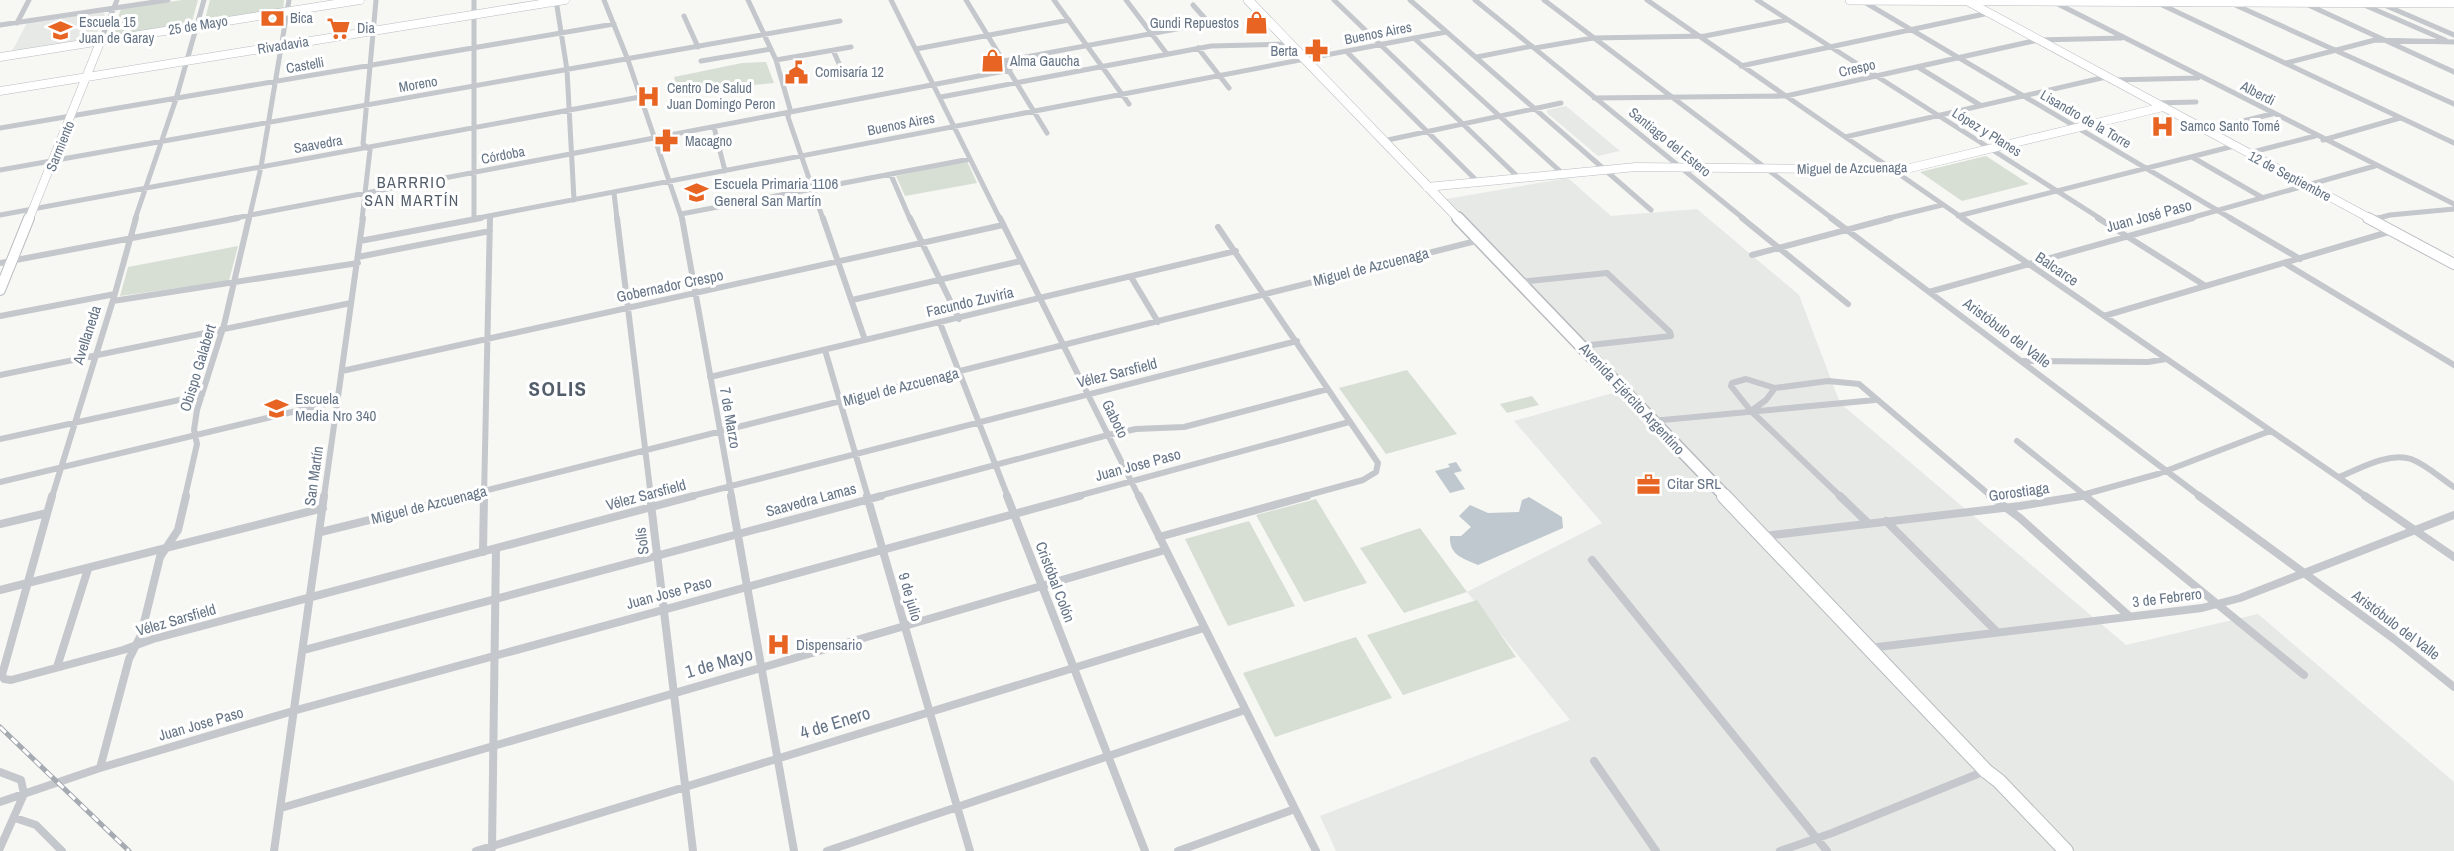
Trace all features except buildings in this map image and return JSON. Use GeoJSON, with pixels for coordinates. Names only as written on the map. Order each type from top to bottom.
{"type":"FeatureCollection","features":[{"type":"Feature","properties":{"kind":"main road"},"geometry":{"type":"LineString","coordinates":[[1850,0],[2454,3]]}},
{"type":"Feature","properties":{"kind":"main road","name":"Avenida Ejército Argentino"},"geometry":{"type":"LineString","coordinates":[[1254,1],[1383,141],[1582,346],[1986,771],[2066,851]]}},
{"type":"Feature","properties":{"kind":"main road","name":"Avenida Ejército Argentino"},"geometry":{"type":"LineString","coordinates":[[1986,771],[1991,784],[2055,851]]}},
{"type":"Feature","properties":{"kind":"street"},"geometry":{"type":"LineString","coordinates":[[17,23],[29,0]]}},
{"type":"Feature","properties":{"kind":"street","name":"Sarmiento"},"geometry":{"type":"LineString","coordinates":[[0,290],[72,117],[117,0]]}},
{"type":"Feature","properties":{"kind":"street"},"geometry":{"type":"LineString","coordinates":[[0,25],[168,0]]}},
{"type":"Feature","properties":{"kind":"street","name":"Avellaneda"},"geometry":{"type":"LineString","coordinates":[[4,679],[2,675],[60,468],[114,297],[129,238],[188,61],[204,0]]}},
{"type":"Feature","properties":{"kind":"street","name":"Obispo Galabert"},"geometry":{"type":"LineString","coordinates":[[100,768],[129,659],[141,635],[160,556],[177,530],[197,444],[194,431],[201,395],[221,331],[225,325],[261,167],[289,0]]}},
{"type":"Feature","properties":{"kind":"street","name":"25 de Mayo"},"geometry":{"type":"LineString","coordinates":[[0,57],[360,0]]}},
{"type":"Feature","properties":{"kind":"street","name":"San Martín"},"geometry":{"type":"LineString","coordinates":[[274,851],[358,260],[369,150],[363,144],[376,0]]}},
{"type":"Feature","properties":{"kind":"street"},"geometry":{"type":"LineString","coordinates":[[474,0],[474,219]]}},
{"type":"Feature","properties":{"kind":"street","name":"Rivadavia"},"geometry":{"type":"LineString","coordinates":[[0,91],[565,0]]}},
{"type":"Feature","properties":{"kind":"street","name":"7 de Marzo"},"geometry":{"type":"LineString","coordinates":[[604,0],[628,60],[653,139],[681,214],[718,432],[749,585],[794,851]]}},
{"type":"Feature","properties":{"kind":"street"},"geometry":{"type":"LineString","coordinates":[[748,0],[776,60],[790,109],[788,113],[801,155],[840,261],[865,340]]}},
{"type":"Feature","properties":{"kind":"street","name":"Gaboto"},"geometry":{"type":"LineString","coordinates":[[891,0],[1316,851]]}},
{"type":"Feature","properties":{"kind":"street"},"geometry":{"type":"LineString","coordinates":[[966,0],[1047,133]]}},
{"type":"Feature","properties":{"kind":"street"},"geometry":{"type":"LineString","coordinates":[[1054,0],[1129,104]]}},
{"type":"Feature","properties":{"kind":"street"},"geometry":{"type":"LineString","coordinates":[[1126,0],[1167,54]]}},
{"type":"Feature","properties":{"kind":"street"},"geometry":{"type":"LineString","coordinates":[[1334,0],[1518,177]]}},
{"type":"Feature","properties":{"kind":"street"},"geometry":{"type":"LineString","coordinates":[[1410,0],[1651,210]]}},
{"type":"Feature","properties":{"kind":"street","name":"Santiago del Estero"},"geometry":{"type":"LineString","coordinates":[[1475,0],[1848,304]]}},
{"type":"Feature","properties":{"kind":"street","name":"Aristóbulo del Valle"},"geometry":{"type":"LineString","coordinates":[[1544,0],[2303,574],[2394,639],[2454,687]]}},
{"type":"Feature","properties":{"kind":"street","name":"Balcarce"},"geometry":{"type":"LineString","coordinates":[[1647,0],[2454,557]]}},
{"type":"Feature","properties":{"kind":"street","name":"López y Planes"},"geometry":{"type":"LineString","coordinates":[[1757,0],[2204,285]]}},
{"type":"Feature","properties":{"kind":"street","name":"Lisandro de la Torre"},"geometry":{"type":"LineString","coordinates":[[1861,0],[2300,259]]}},
{"type":"Feature","properties":{"kind":"street"},"geometry":{"type":"LineString","coordinates":[[556,1],[567,70],[574,200]]}},
{"type":"Feature","properties":{"kind":"street","name":"12 de Septiembre"},"geometry":{"type":"LineString","coordinates":[[1967,1],[2454,264]]}},
{"type":"Feature","properties":{"kind":"street","name":"Alberdi"},"geometry":{"type":"LineString","coordinates":[[2052,1],[2454,207]]}},
{"type":"Feature","properties":{"kind":"street"},"geometry":{"type":"LineString","coordinates":[[2156,2],[2454,143]]}},
{"type":"Feature","properties":{"kind":"street"},"geometry":{"type":"LineString","coordinates":[[2229,2],[2454,104]]}},
{"type":"Feature","properties":{"kind":"street"},"geometry":{"type":"LineString","coordinates":[[2302,2],[2454,72]]}},
{"type":"Feature","properties":{"kind":"street"},"geometry":{"type":"LineString","coordinates":[[2360,3],[2453,43]]}},
{"type":"Feature","properties":{"kind":"street"},"geometry":{"type":"LineString","coordinates":[[2379,3],[2454,35]]}},
{"type":"Feature","properties":{"kind":"street"},"geometry":{"type":"LineString","coordinates":[[1004,61],[1209,23],[1193,5]]}},
{"type":"Feature","properties":{"kind":"street"},"geometry":{"type":"LineString","coordinates":[[1741,66],[1989,13]]}},
{"type":"Feature","properties":{"kind":"street"},"geometry":{"type":"LineString","coordinates":[[684,16],[698,47]]}},
{"type":"Feature","properties":{"kind":"street"},"geometry":{"type":"LineString","coordinates":[[916,49],[1069,20]]}},
{"type":"Feature","properties":{"kind":"street"},"geometry":{"type":"LineString","coordinates":[[1477,57],[1593,38],[1700,37],[1786,20]]}},
{"type":"Feature","properties":{"kind":"street","name":"Moreno"},"geometry":{"type":"LineString","coordinates":[[0,170],[840,21]]}},
{"type":"Feature","properties":{"kind":"street","name":"Castelli"},"geometry":{"type":"LineString","coordinates":[[0,129],[614,24]]}},
{"type":"Feature","properties":{"kind":"street","name":"Buenos Aires"},"geometry":{"type":"LineString","coordinates":[[360,242],[1446,32]]}},
{"type":"Feature","properties":{"kind":"street","name":"Crespo"},"geometry":{"type":"LineString","coordinates":[[1594,98],[1786,96],[2038,40],[2122,38]]}},
{"type":"Feature","properties":{"kind":"street"},"geometry":{"type":"LineString","coordinates":[[1415,39],[1562,173]]}},
{"type":"Feature","properties":{"kind":"street"},"geometry":{"type":"LineString","coordinates":[[2285,63],[2383,40],[2453,43]]}},
{"type":"Feature","properties":{"kind":"street"},"geometry":{"type":"LineString","coordinates":[[940,97],[1215,45],[1293,44]]}},
{"type":"Feature","properties":{"kind":"street"},"geometry":{"type":"LineString","coordinates":[[776,60],[851,47]]}},
{"type":"Feature","properties":{"kind":"street"},"geometry":{"type":"LineString","coordinates":[[1198,48],[1229,88]]}},
{"type":"Feature","properties":{"kind":"street"},"geometry":{"type":"LineString","coordinates":[[701,61],[771,49]]}},
{"type":"Feature","properties":{"kind":"street"},"geometry":{"type":"LineString","coordinates":[[833,50],[844,75]]}},
{"type":"Feature","properties":{"kind":"street"},"geometry":{"type":"LineString","coordinates":[[1347,52],[1477,181]]}},
{"type":"Feature","properties":{"kind":"street"},"geometry":{"type":"LineString","coordinates":[[1918,67],[1980,105]]}},
{"type":"Feature","properties":{"kind":"street","name":"Córdoba"},"geometry":{"type":"LineString","coordinates":[[0,263],[1010,70]]}},
{"type":"Feature","properties":{"kind":"street"},"geometry":{"type":"LineString","coordinates":[[1845,137],[2109,78],[2201,78]]}},
{"type":"Feature","properties":{"kind":"street","name":"Saavedra"},"geometry":{"type":"LineString","coordinates":[[0,214],[640,98]]}},
{"type":"Feature","properties":{"kind":"street"},"geometry":{"type":"LineString","coordinates":[[2159,105],[2196,102]]}},
{"type":"Feature","properties":{"kind":"street"},"geometry":{"type":"LineString","coordinates":[[1383,141],[1561,103]]}},
{"type":"Feature","properties":{"kind":"street","name":"Miguel de Azcuenaga"},"geometry":{"type":"LineString","coordinates":[[1427,186],[1605,169],[1894,171],[1912,169],[2077,128],[2159,105]]}},
{"type":"Feature","properties":{"kind":"street"},"geometry":{"type":"LineString","coordinates":[[2205,130],[2272,114]]}},
{"type":"Feature","properties":{"kind":"street"},"geometry":{"type":"LineString","coordinates":[[2323,140],[2400,118]]}},
{"type":"Feature","properties":{"kind":"street"},"geometry":{"type":"LineString","coordinates":[[714,127],[725,171]]}},
{"type":"Feature","properties":{"kind":"street"},"geometry":{"type":"LineString","coordinates":[[2249,153],[2315,136]]}},
{"type":"Feature","properties":{"kind":"street"},"geometry":{"type":"LineString","coordinates":[[1958,216],[2234,146]]}},
{"type":"Feature","properties":{"kind":"street"},"geometry":{"type":"LineString","coordinates":[[2192,157],[2263,198]]}},
{"type":"Feature","properties":{"kind":"street"},"geometry":{"type":"LineString","coordinates":[[681,214],[970,159]]}},
{"type":"Feature","properties":{"kind":"street","name":"Juan José Paso"},"geometry":{"type":"LineString","coordinates":[[1929,292],[2375,166]]}},
{"type":"Feature","properties":{"kind":"street"},"geometry":{"type":"LineString","coordinates":[[891,175],[921,243],[959,319]]}},
{"type":"Feature","properties":{"kind":"street","name":"Solís"},"geometry":{"type":"LineString","coordinates":[[614,193],[693,851]]}},
{"type":"Feature","properties":{"kind":"street"},"geometry":{"type":"LineString","coordinates":[[1752,255],[1942,205]]}},
{"type":"Feature","properties":{"kind":"street"},"geometry":{"type":"LineString","coordinates":[[2371,220],[2390,215],[2454,207]]}},
{"type":"Feature","properties":{"kind":"street"},"geometry":{"type":"LineString","coordinates":[[483,552],[490,216]]}},
{"type":"Feature","properties":{"kind":"street","name":"Gobernador Crespo"},"geometry":{"type":"LineString","coordinates":[[342,371],[1003,225]]}},
{"type":"Feature","properties":{"kind":"street"},"geometry":{"type":"LineString","coordinates":[[1159,537],[1374,475],[1378,471],[1378,463],[1218,227]]}},
{"type":"Feature","properties":{"kind":"street"},"geometry":{"type":"LineString","coordinates":[[0,316],[114,297],[235,282],[358,260],[490,231]]}},
{"type":"Feature","properties":{"kind":"street"},"geometry":{"type":"LineString","coordinates":[[2104,316],[2392,231]]}},
{"type":"Feature","properties":{"kind":"street","name":"Miguel de Azcuenaga"},"geometry":{"type":"LineString","coordinates":[[321,532],[1063,347],[1264,293],[1480,240]]}},
{"type":"Feature","properties":{"kind":"street","name":"Facundo Zuviría"},"geometry":{"type":"LineString","coordinates":[[710,377],[1040,300],[1236,251]]}},
{"type":"Feature","properties":{"kind":"street"},"geometry":{"type":"LineString","coordinates":[[852,300],[1021,261]]}},
{"type":"Feature","properties":{"kind":"street"},"geometry":{"type":"LineString","coordinates":[[2286,264],[2454,365]]}},
{"type":"Feature","properties":{"kind":"street"},"geometry":{"type":"LineString","coordinates":[[1520,282],[1607,273],[1670,332],[1671,336],[1582,346]]}},
{"type":"Feature","properties":{"kind":"street"},"geometry":{"type":"LineString","coordinates":[[1131,278],[1158,322]]}},
{"type":"Feature","properties":{"kind":"street"},"geometry":{"type":"LineString","coordinates":[[0,375],[351,303]]}},
{"type":"Feature","properties":{"kind":"street","name":"Cristóbal Colón"},"geometry":{"type":"LineString","coordinates":[[940,323],[1145,851]]}},
{"type":"Feature","properties":{"kind":"street","name":"Vélez Sarsfield"},"geometry":{"type":"LineString","coordinates":[[4,679],[11,680],[57,668],[310,597],[729,486],[1297,341]]}},
{"type":"Feature","properties":{"kind":"street","name":"9 de julio"},"geometry":{"type":"LineString","coordinates":[[825,350],[970,851]]}},
{"type":"Feature","properties":{"kind":"street"},"geometry":{"type":"LineString","coordinates":[[2021,361],[2148,362],[2166,358]]}},
{"type":"Feature","properties":{"kind":"street"},"geometry":{"type":"LineString","coordinates":[[1868,523],[1751,411],[1733,390],[1732,383],[1746,379],[1775,388],[1852,382],[1868,390],[1875,400],[2005,508],[2129,616]]}},
{"type":"Feature","properties":{"kind":"street"},"geometry":{"type":"LineString","coordinates":[[1751,411],[1766,400],[1775,388]]}},
{"type":"Feature","properties":{"kind":"street","name":"Saavedra Lamas"},"geometry":{"type":"LineString","coordinates":[[304,650],[1108,435],[1136,429],[1184,428],[1328,389]]}},
{"type":"Feature","properties":{"kind":"street"},"geometry":{"type":"LineString","coordinates":[[0,439],[201,395]]}},
{"type":"Feature","properties":{"kind":"street"},"geometry":{"type":"LineString","coordinates":[[1652,421],[1875,400]]}},
{"type":"Feature","properties":{"kind":"street"},"geometry":{"type":"LineString","coordinates":[[0,482],[338,401]]}},
{"type":"Feature","properties":{"kind":"street","name":"Juan Jose Paso"},"geometry":{"type":"LineString","coordinates":[[0,802],[100,768],[293,711],[1349,422]]}},
{"type":"Feature","properties":{"kind":"street","name":"Gorostiaga"},"geometry":{"type":"LineString","coordinates":[[1762,537],[2005,508],[2085,495],[2167,471],[2270,431]]}},
{"type":"Feature","properties":{"kind":"street"},"geometry":{"type":"LineString","coordinates":[[2017,441],[2220,604],[2304,675]]}},
{"type":"Feature","properties":{"kind":"street"},"geometry":{"type":"LineString","coordinates":[[2339,477],[2388,459],[2404,458],[2413,460],[2454,487]]}},
{"type":"Feature","properties":{"kind":"street"},"geometry":{"type":"LineString","coordinates":[[0,590],[323,508]]}},
{"type":"Feature","properties":{"kind":"street"},"geometry":{"type":"LineString","coordinates":[[0,524],[47,513]]}},
{"type":"Feature","properties":{"kind":"street","name":"3 de Febrero"},"geometry":{"type":"LineString","coordinates":[[1869,648],[2220,604],[2454,515]]}},
{"type":"Feature","properties":{"kind":"street"},"geometry":{"type":"LineString","coordinates":[[1886,521],[1996,631]]}},
{"type":"Feature","properties":{"kind":"street"},"geometry":{"type":"LineString","coordinates":[[492,849],[496,548]]}},
{"type":"Feature","properties":{"kind":"street","name":"1 de Mayo"},"geometry":{"type":"LineString","coordinates":[[281,807],[1165,550]]}},
{"type":"Feature","properties":{"kind":"street"},"geometry":{"type":"LineString","coordinates":[[1592,560],[1827,851]]}},
{"type":"Feature","properties":{"kind":"street"},"geometry":{"type":"LineString","coordinates":[[57,668],[88,569]]}},
{"type":"Feature","properties":{"kind":"street","name":"4 de Enero"},"geometry":{"type":"LineString","coordinates":[[476,851],[492,849],[778,758],[1204,628]]}},
{"type":"Feature","properties":{"kind":"street"},"geometry":{"type":"LineString","coordinates":[[827,851],[1245,710]]}},
{"type":"Feature","properties":{"kind":"street"},"geometry":{"type":"LineString","coordinates":[[1594,761],[1656,851]]}},
{"type":"Feature","properties":{"kind":"street"},"geometry":{"type":"LineString","coordinates":[[1780,851],[1832,833],[1986,771]]}},
{"type":"Feature","properties":{"kind":"street"},"geometry":{"type":"LineString","coordinates":[[0,772],[21,780],[24,794],[0,848]]}},
{"type":"Feature","properties":{"kind":"street"},"geometry":{"type":"LineString","coordinates":[[1178,851],[1295,809]]}},
{"type":"Feature","properties":{"kind":"street"},"geometry":{"type":"LineString","coordinates":[[15,818],[27,818],[35,823],[62,851]]}},
{"type":"Feature","properties":{"kind":"shaded area"},"geometry":{"type":"Polygon","coordinates":[[[182,0],[198,0],[191,25],[111,38],[121,9],[182,0]]]}},
{"type":"Feature","properties":{"kind":"shaded area"},"geometry":{"type":"Polygon","coordinates":[[[210,0],[284,0],[283,11],[204,23],[210,0]]]}},
{"type":"Feature","properties":{"kind":"shaded area","name":"Escuela 15 Juan de Garay"},"geometry":{"type":"Polygon","coordinates":[[[103,12],[105,14],[92,41],[11,53],[27,23],[103,12]]]}},
{"type":"Feature","properties":{"kind":"shaded area"},"geometry":{"type":"Polygon","coordinates":[[[766,62],[774,83],[678,92],[674,77],[742,63],[766,62]]]}},
{"type":"Feature","properties":{"kind":"shaded area"},"geometry":{"type":"Polygon","coordinates":[[[1566,106],[1620,151],[1598,156],[1547,113],[1547,110],[1566,106]]]}},
{"type":"Feature","properties":{"kind":"shaded area"},"geometry":{"type":"Polygon","coordinates":[[[1986,156],[2029,184],[1962,201],[1920,172],[1986,156]]]}},
{"type":"Feature","properties":{"kind":"shaded area"},"geometry":{"type":"Polygon","coordinates":[[[967,161],[977,183],[905,196],[896,176],[967,161]]]}},
{"type":"Feature","properties":{"kind":"shaded area"},"geometry":{"type":"Polygon","coordinates":[[[1568,178],[1611,216],[1697,209],[1799,295],[1840,403],[2126,645],[2258,614],[2454,782],[2454,851],[1336,851],[1320,816],[1570,720],[1467,592],[1602,523],[1514,421],[1623,390],[1441,200],[1568,178]]]}},
{"type":"Feature","properties":{"kind":"shaded area"},"geometry":{"type":"Polygon","coordinates":[[[238,246],[229,281],[120,296],[128,267],[238,246]]]}},
{"type":"Feature","properties":{"kind":"shaded area"},"geometry":{"type":"Polygon","coordinates":[[[1407,370],[1457,434],[1386,454],[1339,388],[1407,370]]]}},
{"type":"Feature","properties":{"kind":"shaded area"},"geometry":{"type":"Polygon","coordinates":[[[1532,396],[1539,405],[1507,413],[1500,404],[1532,396]]]}},
{"type":"Feature","properties":{"kind":"shaded area"},"geometry":{"type":"Polygon","coordinates":[[[1456,462],[1462,471],[1454,473],[1465,489],[1450,493],[1435,471],[1450,467],[1448,464],[1456,462]]]}},
{"type":"Feature","properties":{"kind":"shaded area"},"geometry":{"type":"Polygon","coordinates":[[[1529,497],[1562,517],[1563,528],[1478,565],[1454,552],[1450,536],[1461,536],[1471,527],[1459,516],[1470,505],[1488,513],[1519,512],[1522,500],[1529,497]]]}},
{"type":"Feature","properties":{"kind":"shaded area"},"geometry":{"type":"Polygon","coordinates":[[[1316,499],[1367,583],[1304,602],[1256,515],[1316,499]]]}},
{"type":"Feature","properties":{"kind":"shaded area"},"geometry":{"type":"Polygon","coordinates":[[[1249,521],[1295,606],[1228,626],[1185,539],[1249,521]]]}},
{"type":"Feature","properties":{"kind":"shaded area"},"geometry":{"type":"Polygon","coordinates":[[[1420,528],[1467,592],[1404,613],[1360,548],[1420,528]]]}},
{"type":"Feature","properties":{"kind":"shaded area"},"geometry":{"type":"Polygon","coordinates":[[[1477,600],[1516,657],[1403,695],[1367,635],[1477,600]]]}},
{"type":"Feature","properties":{"kind":"shaded area"},"geometry":{"type":"Polygon","coordinates":[[[1356,637],[1392,698],[1275,737],[1243,673],[1356,637]]]}},
{"type":"Feature","properties":{"kind":"railway"},"geometry":{"type":"LineString","coordinates":[[0,727],[129,851]]}},
{"type":"Feature","properties":{"kind":"place","name":"Bica"},"geometry":{"type":"Point","coordinates":[272,18]}},
{"type":"Feature","properties":{"kind":"place","name":"Gundi Repuestos"},"geometry":{"type":"Point","coordinates":[1257,23]}},
{"type":"Feature","properties":{"kind":"place","name":"Dia"},"geometry":{"type":"Point","coordinates":[339,28]}},
{"type":"Feature","properties":{"kind":"place","name":"Escuela 15 Juan de Garay"},"geometry":{"type":"Point","coordinates":[61,30]}},
{"type":"Feature","properties":{"kind":"place","name":"Berta"},"geometry":{"type":"Point","coordinates":[1316,51]}},
{"type":"Feature","properties":{"kind":"place","name":"Alma Gaucha"},"geometry":{"type":"Point","coordinates":[992,61]}},
{"type":"Feature","properties":{"kind":"place","name":"Comisaría 12"},"geometry":{"type":"Point","coordinates":[797,72]}},
{"type":"Feature","properties":{"kind":"place","name":"Centro De Salud Juan Domingo Peron"},"geometry":{"type":"Point","coordinates":[649,96]}},
{"type":"Feature","properties":{"kind":"place","name":"Samco Santo Tomé"},"geometry":{"type":"Point","coordinates":[2162,126]}},
{"type":"Feature","properties":{"kind":"place","name":"Macagno"},"geometry":{"type":"Point","coordinates":[667,141]}},
{"type":"Feature","properties":{"kind":"place","name":"Escuela Primaria 1106 General San Martín"},"geometry":{"type":"Point","coordinates":[696,193]}},
{"type":"Feature","properties":{"kind":"place","name":"Escuela Media Nro 340"},"geometry":{"type":"Point","coordinates":[277,408]}},
{"type":"Feature","properties":{"kind":"place","name":"Citar SRL"},"geometry":{"type":"Point","coordinates":[1649,484]}},
{"type":"Feature","properties":{"kind":"place","name":"Dispensario"},"geometry":{"type":"Point","coordinates":[778,645]}},
{"type":"Feature","properties":{"kind":"district","name":"BARRRIO SAN MARTÍN"},"geometry":{"type":"Point","coordinates":[412,191]}},
{"type":"Feature","properties":{"kind":"district","name":"SOLIS"},"geometry":{"type":"Point","coordinates":[558,389]}}]}
